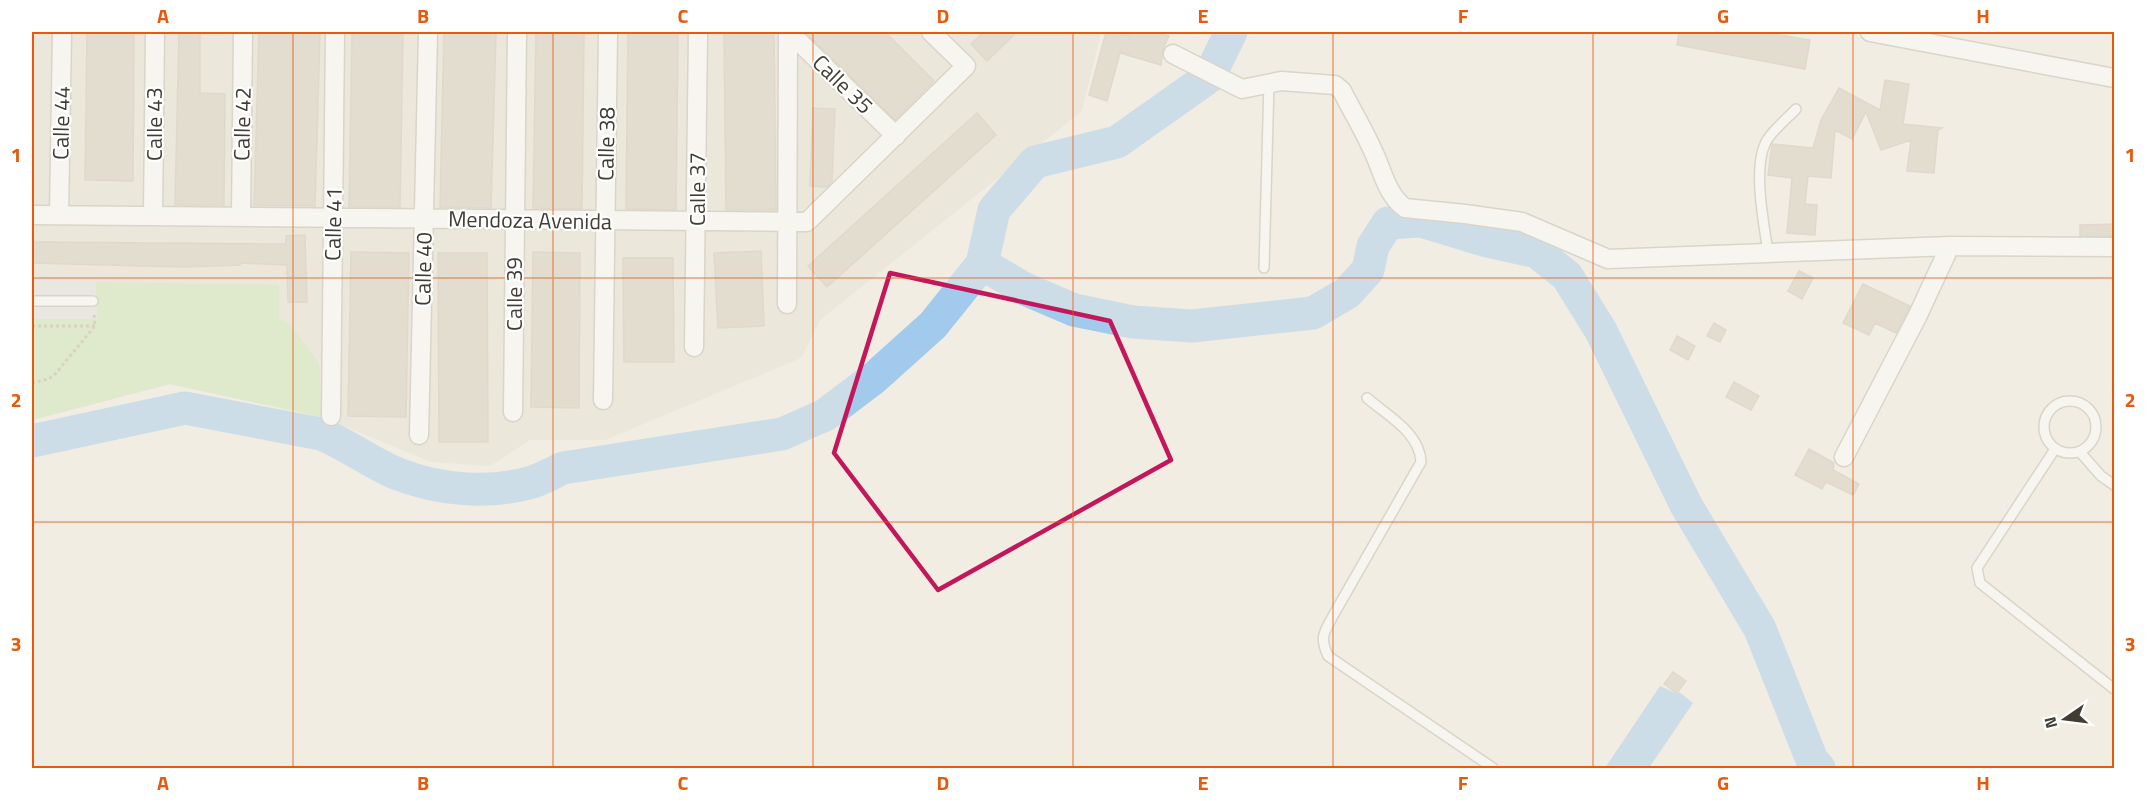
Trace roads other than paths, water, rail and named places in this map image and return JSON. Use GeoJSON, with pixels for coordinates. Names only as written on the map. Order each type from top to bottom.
{"type":"FeatureCollection","features":[{"type":"Feature","properties":{"kind":"street","name":"Calle 44"},"geometry":{"type":"LineString","coordinates":[[59,215],[62,32]]}},
{"type":"Feature","properties":{"kind":"street","name":"Calle 43"},"geometry":{"type":"LineString","coordinates":[[153,216],[154,32]]}},
{"type":"Feature","properties":{"kind":"street","name":"Calle 42"},"geometry":{"type":"LineString","coordinates":[[241,217],[243,32]]}},
{"type":"Feature","properties":{"kind":"street","name":"Calle 41"},"geometry":{"type":"LineString","coordinates":[[331,416],[335,32]]}},
{"type":"Feature","properties":{"kind":"street","name":"Calle 40"},"geometry":{"type":"LineString","coordinates":[[419,435],[428,32]]}},
{"type":"Feature","properties":{"kind":"street","name":"Calle 39"},"geometry":{"type":"LineString","coordinates":[[513,412],[517,32]]}},
{"type":"Feature","properties":{"kind":"street","name":"Calle 38"},"geometry":{"type":"LineString","coordinates":[[603,400],[608,32]]}},
{"type":"Feature","properties":{"kind":"street","name":"Calle 37"},"geometry":{"type":"LineString","coordinates":[[694,347],[698,32]]}},
{"type":"Feature","properties":{"kind":"street","name":"Calle 35"},"geometry":{"type":"LineString","coordinates":[[789,32],[896,136]]}},
{"type":"Feature","properties":{"kind":"street"},"geometry":{"type":"LineString","coordinates":[[787,304],[789,32]]}},
{"type":"Feature","properties":{"kind":"street"},"geometry":{"type":"LineString","coordinates":[[1870,32],[2115,78]]}},
{"type":"Feature","properties":{"kind":"street","name":"Mendoza Avenida"},"geometry":{"type":"LineString","coordinates":[[32,215],[807,222],[966,66],[937,34]]}},
{"type":"Feature","properties":{"kind":"street"},"geometry":{"type":"LineString","coordinates":[[1173,54],[1242,89],[1281,81],[1335,85],[1342,91],[1373,151],[1389,191],[1398,203],[1406,208],[1522,222],[1608,259],[1950,246],[2115,247]]}},
{"type":"Feature","properties":{"kind":"street"},"geometry":{"type":"LineString","coordinates":[[1844,457],[1917,317],[1950,246]]}},
{"type":"Feature","properties":{"kind":"lane"},"geometry":{"type":"LineString","coordinates":[[1264,268],[1269,83]]}},
{"type":"Feature","properties":{"kind":"lane"},"geometry":{"type":"LineString","coordinates":[[1768,252],[1759,171],[1765,143],[1796,109]]}},
{"type":"Feature","properties":{"kind":"lane"},"geometry":{"type":"LineString","coordinates":[[32,301],[93,301]]}},
{"type":"Feature","properties":{"kind":"lane"},"geometry":{"type":"LineString","coordinates":[[1367,398],[1414,438],[1421,451],[1421,462],[1334,614],[1322,642],[1328,656],[1493,768]]}},
{"type":"Feature","properties":{"kind":"lane"},"geometry":{"type":"LineString","coordinates":[[2068,401],[2085,406],[2095,420],[2094,438],[2080,452],[2066,454],[2055,449],[2046,440],[2045,418],[2054,406],[2068,401]]}},
{"type":"Feature","properties":{"kind":"lane"},"geometry":{"type":"LineString","coordinates":[[2055,449],[1977,568],[1980,583],[2115,689]]}},
{"type":"Feature","properties":{"kind":"lane"},"geometry":{"type":"LineString","coordinates":[[2080,452],[2101,476],[2115,485]]}},
{"type":"Feature","properties":{"kind":"water"},"geometry":{"type":"Polygon","coordinates":[[[1660,686],[1678,694],[1679,692],[1693,703],[1649,768],[1605,768],[1660,686]]]}},
{"type":"Feature","properties":{"kind":"waterway"},"geometry":{"type":"LineString","coordinates":[[32,441],[185,408],[321,434],[398,474],[446,487],[479,489],[529,483],[563,468],[782,434],[825,415],[874,378],[933,325],[982,264],[994,210],[1035,162],[1117,142],[1209,77],[1231,32]]}},
{"type":"Feature","properties":{"kind":"waterway"},"geometry":{"type":"LineString","coordinates":[[982,264],[1025,289],[1074,310],[1133,322],[1192,326],[1313,313],[1347,293],[1368,270],[1373,246],[1388,223],[1421,221],[1487,241],[1537,252],[1567,276],[1601,331],[1686,505],[1760,629],[1812,760],[1819,768]]}}]}
